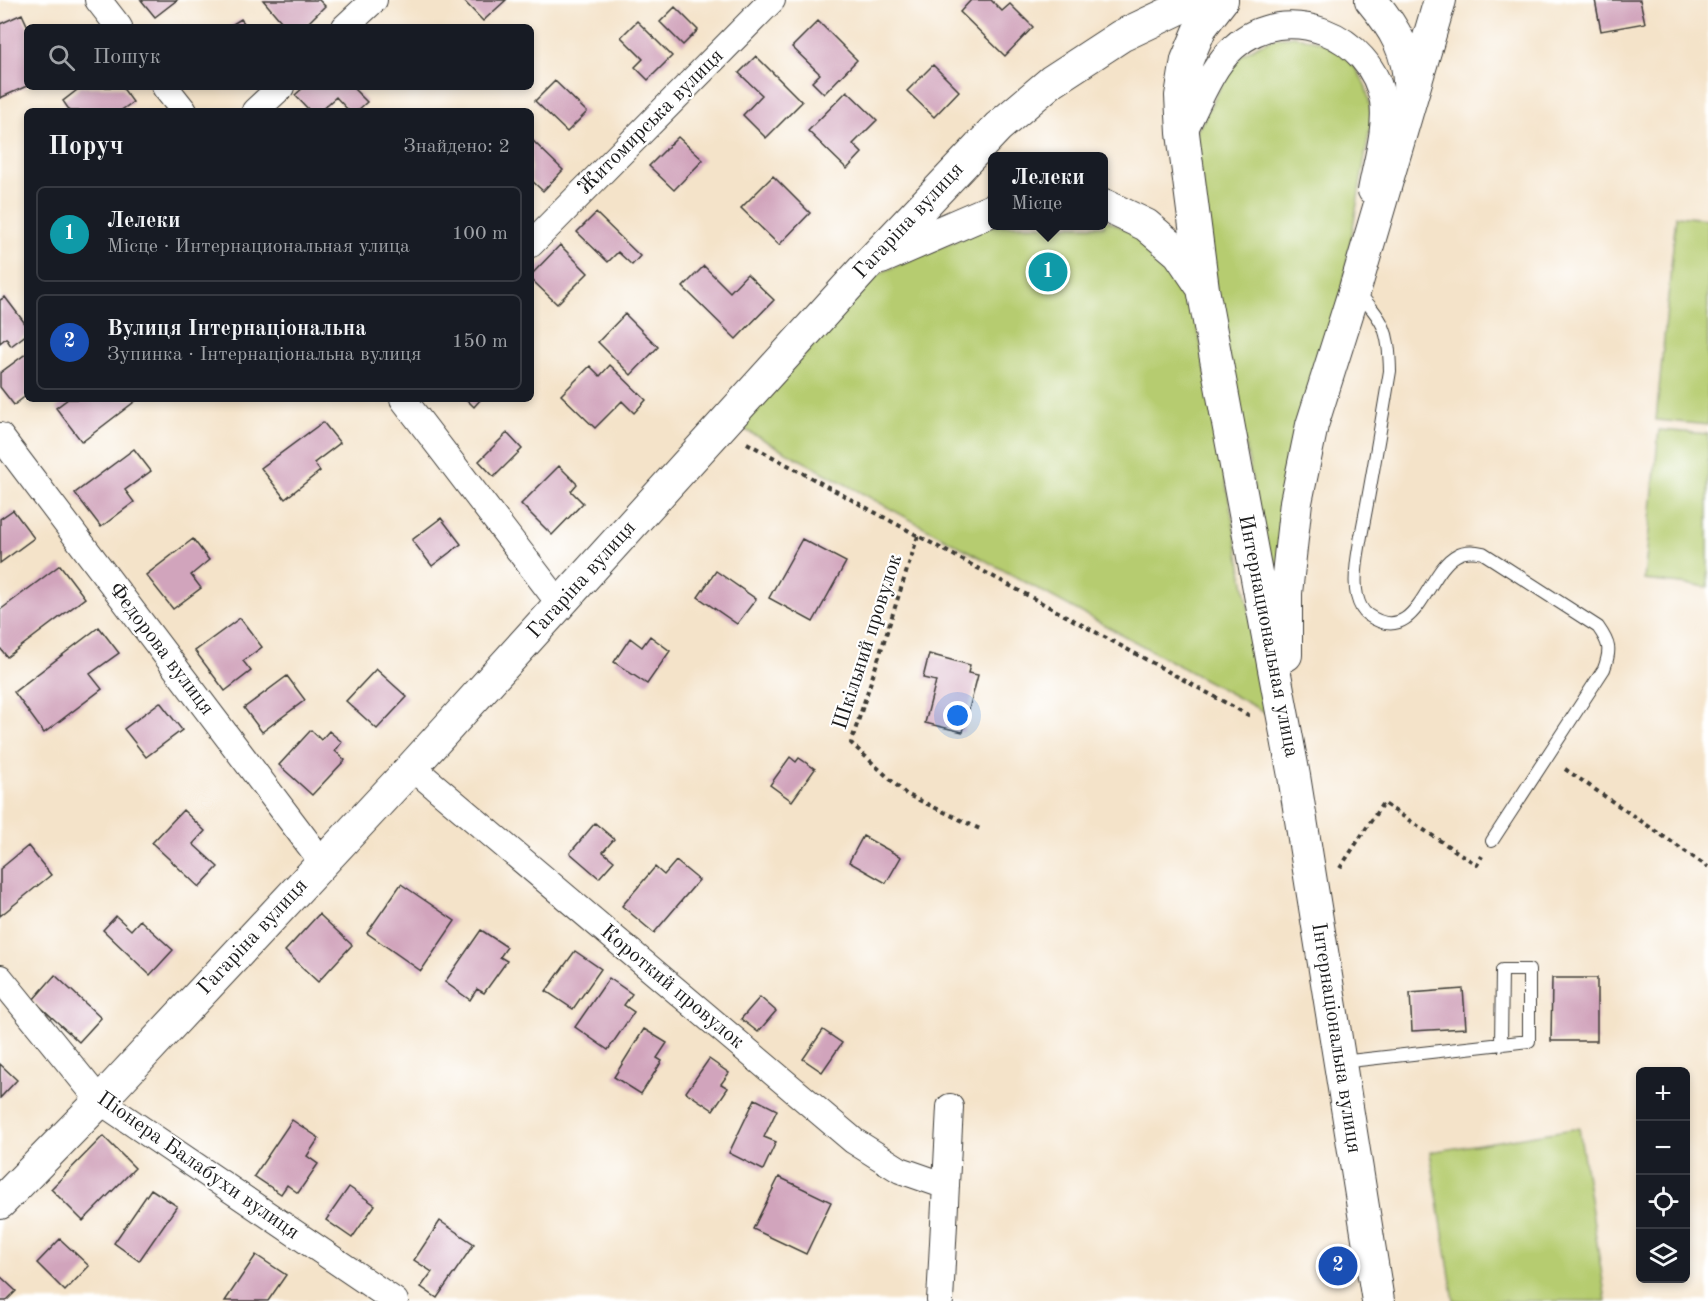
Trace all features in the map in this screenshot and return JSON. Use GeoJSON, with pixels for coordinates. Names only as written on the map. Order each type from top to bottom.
{"type":"FeatureCollection","features":[{"type":"Feature","properties":{"kind":"street"},"geometry":{"type":"LineString","coordinates":[[98,0],[117,24]]}},
{"type":"Feature","properties":{"kind":"street"},"geometry":{"type":"LineString","coordinates":[[348,24],[374,0]]}},
{"type":"Feature","properties":{"kind":"street","name":"Житомирська вулиця"},"geometry":{"type":"LineString","coordinates":[[534,241],[772,0]]}},
{"type":"Feature","properties":{"kind":"street","name":"Гагаріна вулиця"},"geometry":{"type":"LineString","coordinates":[[0,1203],[100,1101],[323,863],[869,263],[998,127],[1052,81],[1121,36],[1197,0]]}},
{"type":"Feature","properties":{"kind":"street","name":"Интернациональная улица"},"geometry":{"type":"LineString","coordinates":[[1222,0],[1201,27],[1187,60],[1180,96],[1183,133],[1203,288],[1294,776]]}},
{"type":"Feature","properties":{"kind":"street"},"geometry":{"type":"LineString","coordinates":[[1371,0],[1390,22],[1404,50],[1409,81],[1407,113]]}},
{"type":"Feature","properties":{"kind":"street"},"geometry":{"type":"LineString","coordinates":[[1407,113],[1440,0]]}},
{"type":"Feature","properties":{"kind":"street"},"geometry":{"type":"LineString","coordinates":[[1183,133],[1220,62],[1235,46],[1252,34],[1272,27],[1294,24],[1315,27],[1335,35],[1353,47],[1367,62],[1377,81],[1383,102],[1383,123],[1354,289]]}},
{"type":"Feature","properties":{"kind":"street"},"geometry":{"type":"LineString","coordinates":[[167,90],[182,108]]}},
{"type":"Feature","properties":{"kind":"street"},"geometry":{"type":"LineString","coordinates":[[258,108],[278,90]]}},
{"type":"Feature","properties":{"kind":"street","name":"Интернациональная улица"},"geometry":{"type":"LineString","coordinates":[[1294,776],[1286,665],[1286,593],[1296,502],[1312,425],[1407,113]]}},
{"type":"Feature","properties":{"kind":"street","name":"Интернациональная улица"},"geometry":{"type":"LineString","coordinates":[[1108,207],[1146,225],[1179,253],[1203,288]]}},
{"type":"Feature","properties":{"kind":"street"},"geometry":{"type":"LineString","coordinates":[[869,263],[988,212]]}},
{"type":"Feature","properties":{"kind":"street"},"geometry":{"type":"LineString","coordinates":[[405,402],[560,604]]}},
{"type":"Feature","properties":{"kind":"street","name":"Федорова вулиця"},"geometry":{"type":"LineString","coordinates":[[0,436],[323,863]]}},
{"type":"Feature","properties":{"kind":"street","name":"Короткий провулок"},"geometry":{"type":"LineString","coordinates":[[412,767],[854,1141],[900,1170],[946,1186]]}},
{"type":"Feature","properties":{"kind":"street","name":"Інтернаціональна вулиця"},"geometry":{"type":"LineString","coordinates":[[1294,776],[1378,1301]]}},
{"type":"Feature","properties":{"kind":"street","name":"Піонера Балабухи вулиця"},"geometry":{"type":"LineString","coordinates":[[0,978],[100,1101],[395,1301]]}},
{"type":"Feature","properties":{"kind":"street"},"geometry":{"type":"LineString","coordinates":[[940,1301],[950,1107]]}},
{"type":"Feature","properties":{"kind":"lane"},"geometry":{"type":"LineString","coordinates":[[1354,289],[1379,316],[1389,341],[1390,371],[1357,561],[1357,595],[1363,612],[1379,622],[1397,623],[1413,614],[1448,561],[1458,554],[1471,551],[1483,553],[1598,627],[1607,640],[1609,655],[1604,669],[1492,841]]}},
{"type":"Feature","properties":{"kind":"lane"},"geometry":{"type":"LineString","coordinates":[[1340,1062],[1501,1045],[1528,1041],[1529,970],[1502,970],[1501,1045]]}},
{"type":"Feature","properties":{"kind":"path"},"geometry":{"type":"LineString","coordinates":[[738,439],[1254,718]]}},
{"type":"Feature","properties":{"kind":"path","name":"Шкільний провулок"},"geometry":{"type":"LineString","coordinates":[[918,536],[851,742],[906,794],[982,830]]}},
{"type":"Feature","properties":{"kind":"path"},"geometry":{"type":"LineString","coordinates":[[1547,756],[1708,867]]}},
{"type":"Feature","properties":{"kind":"path"},"geometry":{"type":"LineString","coordinates":[[1335,876],[1383,803],[1477,865]]}},
{"type":"Feature","properties":{"kind":"green space"},"geometry":{"type":"Polygon","coordinates":[[[1294,36],[1326,44],[1349,61],[1362,78],[1366,88],[1371,122],[1343,286],[1277,609],[1215,288],[1195,135],[1230,69],[1242,55],[1275,38],[1294,36]]]}},
{"type":"Feature","properties":{"kind":"green space"},"geometry":{"type":"Polygon","coordinates":[[[1676,216],[1708,219],[1708,425],[1656,420],[1676,216]]]}},
{"type":"Feature","properties":{"kind":"green space"},"geometry":{"type":"Polygon","coordinates":[[[1108,221],[1140,236],[1170,263],[1192,296],[1268,714],[740,427],[875,275],[988,227],[988,230],[1108,230],[1108,221]]]}},
{"type":"Feature","properties":{"kind":"green space"},"geometry":{"type":"Polygon","coordinates":[[[1659,430],[1708,434],[1708,587],[1644,580],[1659,430]]]}},
{"type":"Feature","properties":{"kind":"green space"},"geometry":{"type":"Polygon","coordinates":[[[1579,1128],[1606,1301],[1454,1301],[1430,1152],[1579,1128]]]}},
{"type":"Feature","properties":{"kind":"building"},"geometry":{"type":"Polygon","coordinates":[[[141,0],[177,0],[155,17],[141,0]]]}},
{"type":"Feature","properties":{"kind":"building"},"geometry":{"type":"Polygon","coordinates":[[[263,0],[319,0],[325,6],[307,24],[283,24],[263,0]]]}},
{"type":"Feature","properties":{"kind":"building"},"geometry":{"type":"Polygon","coordinates":[[[463,0],[506,0],[483,21],[463,0]]]}},
{"type":"Feature","properties":{"kind":"building"},"geometry":{"type":"Polygon","coordinates":[[[971,0],[991,0],[1002,11],[1010,4],[1033,27],[1005,56],[960,12],[971,0]]]}},
{"type":"Feature","properties":{"kind":"building"},"geometry":{"type":"Polygon","coordinates":[[[1595,0],[1640,0],[1645,23],[1601,31],[1595,0]]]}},
{"type":"Feature","properties":{"kind":"building"},"geometry":{"type":"Polygon","coordinates":[[[675,7],[698,30],[683,45],[660,22],[675,7]]]}},
{"type":"Feature","properties":{"kind":"building"},"geometry":{"type":"Polygon","coordinates":[[[22,14],[27,24],[24,24],[24,87],[0,98],[0,24],[22,14]]]}},
{"type":"Feature","properties":{"kind":"building"},"geometry":{"type":"Polygon","coordinates":[[[241,19],[245,24],[233,24],[241,19]]]}},
{"type":"Feature","properties":{"kind":"building"},"geometry":{"type":"Polygon","coordinates":[[[637,21],[672,56],[648,80],[635,67],[643,59],[621,37],[637,21]]]}},
{"type":"Feature","properties":{"kind":"building"},"geometry":{"type":"Polygon","coordinates":[[[818,21],[857,60],[824,94],[812,82],[820,74],[792,47],[818,21]]]}},
{"type":"Feature","properties":{"kind":"building"},"geometry":{"type":"Polygon","coordinates":[[[756,56],[802,102],[766,138],[743,115],[762,95],[739,73],[756,56]]]}},
{"type":"Feature","properties":{"kind":"building"},"geometry":{"type":"Polygon","coordinates":[[[933,65],[959,91],[934,117],[907,91],[933,65]]]}},
{"type":"Feature","properties":{"kind":"building"},"geometry":{"type":"Polygon","coordinates":[[[555,81],[587,112],[567,132],[535,101],[555,81]]]}},
{"type":"Feature","properties":{"kind":"building"},"geometry":{"type":"Polygon","coordinates":[[[77,90],[124,90],[133,102],[124,108],[68,108],[63,101],[77,90]]]}},
{"type":"Feature","properties":{"kind":"building"},"geometry":{"type":"Polygon","coordinates":[[[301,90],[355,90],[367,102],[360,108],[346,108],[336,97],[323,108],[307,108],[295,95],[301,90]]]}},
{"type":"Feature","properties":{"kind":"building"},"geometry":{"type":"Polygon","coordinates":[[[847,91],[877,120],[853,144],[862,153],[847,169],[808,131],[847,91]]]}},
{"type":"Feature","properties":{"kind":"building"},"geometry":{"type":"Polygon","coordinates":[[[678,137],[703,160],[674,190],[649,166],[678,137]]]}},
{"type":"Feature","properties":{"kind":"building"},"geometry":{"type":"Polygon","coordinates":[[[534,142],[563,170],[543,191],[534,183],[534,142]]]}},
{"type":"Feature","properties":{"kind":"building"},"geometry":{"type":"Polygon","coordinates":[[[773,176],[810,213],[779,245],[741,208],[773,176]]]}},
{"type":"Feature","properties":{"kind":"building"},"geometry":{"type":"Polygon","coordinates":[[[596,213],[640,256],[632,265],[618,252],[608,262],[577,232],[596,213]]]}},
{"type":"Feature","properties":{"kind":"building"},"geometry":{"type":"Polygon","coordinates":[[[560,245],[588,273],[557,304],[534,282],[534,272],[560,245]]]}},
{"type":"Feature","properties":{"kind":"building"},"geometry":{"type":"Polygon","coordinates":[[[704,266],[730,292],[747,274],[774,300],[736,339],[683,287],[704,266]]]}},
{"type":"Feature","properties":{"kind":"building"},"geometry":{"type":"Polygon","coordinates":[[[5,297],[24,322],[24,336],[11,346],[6,338],[0,343],[0,300],[5,297]]]}},
{"type":"Feature","properties":{"kind":"building"},"geometry":{"type":"Polygon","coordinates":[[[625,314],[658,347],[631,375],[598,342],[625,314]]]}},
{"type":"Feature","properties":{"kind":"building"},"geometry":{"type":"Polygon","coordinates":[[[24,355],[24,397],[14,405],[0,387],[0,373],[24,355]]]}},
{"type":"Feature","properties":{"kind":"building"},"geometry":{"type":"Polygon","coordinates":[[[610,365],[646,400],[634,413],[622,401],[595,428],[561,395],[590,366],[600,376],[610,365]]]}},
{"type":"Feature","properties":{"kind":"building"},"geometry":{"type":"Polygon","coordinates":[[[64,402],[134,402],[82,442],[56,408],[64,402]]]}},
{"type":"Feature","properties":{"kind":"building"},"geometry":{"type":"Polygon","coordinates":[[[469,402],[478,402],[474,407],[469,402]]]}},
{"type":"Feature","properties":{"kind":"building"},"geometry":{"type":"Polygon","coordinates":[[[323,422],[340,443],[314,463],[320,471],[285,499],[261,468],[323,422]]]}},
{"type":"Feature","properties":{"kind":"building"},"geometry":{"type":"Polygon","coordinates":[[[507,433],[522,449],[494,477],[479,461],[507,433]]]}},
{"type":"Feature","properties":{"kind":"building"},"geometry":{"type":"Polygon","coordinates":[[[134,449],[151,471],[125,490],[134,502],[101,527],[75,493],[134,449]]]}},
{"type":"Feature","properties":{"kind":"building"},"geometry":{"type":"Polygon","coordinates":[[[559,466],[577,484],[571,491],[583,503],[552,535],[521,504],[559,466]]]}},
{"type":"Feature","properties":{"kind":"building"},"geometry":{"type":"Polygon","coordinates":[[[13,510],[34,538],[0,563],[0,519],[13,510]]]}},
{"type":"Feature","properties":{"kind":"building"},"geometry":{"type":"Polygon","coordinates":[[[441,518],[461,544],[432,566],[412,540],[441,518]]]}},
{"type":"Feature","properties":{"kind":"building"},"geometry":{"type":"Polygon","coordinates":[[[193,539],[209,560],[191,575],[201,588],[173,609],[146,575],[193,539]]]}},
{"type":"Feature","properties":{"kind":"building"},"geometry":{"type":"Polygon","coordinates":[[[802,539],[846,562],[813,622],[769,598],[802,539]]]}},
{"type":"Feature","properties":{"kind":"building"},"geometry":{"type":"Polygon","coordinates":[[[60,565],[85,598],[7,657],[0,648],[0,610],[60,565]]]}},
{"type":"Feature","properties":{"kind":"building"},"geometry":{"type":"Polygon","coordinates":[[[716,571],[756,599],[737,624],[698,597],[716,571]]]}},
{"type":"Feature","properties":{"kind":"building"},"geometry":{"type":"Polygon","coordinates":[[[240,618],[262,647],[243,661],[251,671],[225,691],[195,651],[240,618]]]}},
{"type":"Feature","properties":{"kind":"building"},"geometry":{"type":"Polygon","coordinates":[[[99,627],[119,653],[90,674],[102,689],[44,733],[14,692],[99,627]]]}},
{"type":"Feature","properties":{"kind":"building"},"geometry":{"type":"Polygon","coordinates":[[[650,636],[670,651],[647,684],[614,662],[630,638],[642,647],[650,636]]]}},
{"type":"Feature","properties":{"kind":"building"},"geometry":{"type":"Polygon","coordinates":[[[929,654],[970,665],[968,673],[978,675],[963,732],[925,723],[936,681],[923,678],[929,654]]]}},
{"type":"Feature","properties":{"kind":"building"},"geometry":{"type":"Polygon","coordinates":[[[376,669],[407,697],[377,729],[346,701],[376,669]]]}},
{"type":"Feature","properties":{"kind":"building"},"geometry":{"type":"Polygon","coordinates":[[[287,676],[305,700],[262,732],[244,708],[287,676]]]}},
{"type":"Feature","properties":{"kind":"building"},"geometry":{"type":"Polygon","coordinates":[[[160,702],[182,730],[146,757],[124,729],[160,702]]]}},
{"type":"Feature","properties":{"kind":"building"},"geometry":{"type":"Polygon","coordinates":[[[311,730],[321,740],[329,731],[342,742],[335,751],[345,760],[312,795],[279,765],[311,730]]]}},
{"type":"Feature","properties":{"kind":"building"},"geometry":{"type":"Polygon","coordinates":[[[790,757],[796,762],[799,758],[815,769],[792,801],[770,785],[790,757]]]}},
{"type":"Feature","properties":{"kind":"building"},"geometry":{"type":"Polygon","coordinates":[[[183,810],[205,831],[193,844],[218,867],[199,887],[152,843],[183,810]]]}},
{"type":"Feature","properties":{"kind":"building"},"geometry":{"type":"Polygon","coordinates":[[[595,823],[614,839],[603,852],[614,861],[599,878],[570,853],[595,823]]]}},
{"type":"Feature","properties":{"kind":"building"},"geometry":{"type":"Polygon","coordinates":[[[863,836],[901,857],[886,883],[849,862],[863,836]]]}},
{"type":"Feature","properties":{"kind":"building"},"geometry":{"type":"Polygon","coordinates":[[[28,846],[51,875],[0,916],[0,869],[28,846]]]}},
{"type":"Feature","properties":{"kind":"building"},"geometry":{"type":"Polygon","coordinates":[[[676,861],[699,880],[654,933],[622,906],[655,867],[664,875],[676,861]]]}},
{"type":"Feature","properties":{"kind":"building"},"geometry":{"type":"Polygon","coordinates":[[[401,884],[455,921],[421,971],[367,933],[401,884]]]}},
{"type":"Feature","properties":{"kind":"building"},"geometry":{"type":"Polygon","coordinates":[[[319,914],[352,945],[318,982],[285,951],[319,914]]]}},
{"type":"Feature","properties":{"kind":"building"},"geometry":{"type":"Polygon","coordinates":[[[116,916],[131,930],[140,920],[173,950],[150,975],[103,930],[116,916]]]}},
{"type":"Feature","properties":{"kind":"building"},"geometry":{"type":"Polygon","coordinates":[[[481,930],[507,947],[500,957],[507,961],[484,993],[477,989],[470,1000],[445,982],[481,930]]]}},
{"type":"Feature","properties":{"kind":"building"},"geometry":{"type":"Polygon","coordinates":[[[575,951],[601,969],[573,1009],[546,991],[575,951]]]}},
{"type":"Feature","properties":{"kind":"building"},"geometry":{"type":"Polygon","coordinates":[[[55,975],[101,1018],[79,1042],[33,1000],[55,975]]]}},
{"type":"Feature","properties":{"kind":"building"},"geometry":{"type":"Polygon","coordinates":[[[609,978],[632,994],[624,1005],[634,1012],[608,1050],[575,1027],[609,978]]]}},
{"type":"Feature","properties":{"kind":"building"},"geometry":{"type":"Polygon","coordinates":[[[1552,978],[1597,978],[1597,1041],[1551,1041],[1552,978]]]}},
{"type":"Feature","properties":{"kind":"building"},"geometry":{"type":"Polygon","coordinates":[[[1463,989],[1466,1028],[1412,1031],[1410,993],[1463,989]]]}},
{"type":"Feature","properties":{"kind":"building"},"geometry":{"type":"Polygon","coordinates":[[[760,997],[776,1011],[758,1032],[741,1019],[760,997]]]}},
{"type":"Feature","properties":{"kind":"building"},"geometry":{"type":"Polygon","coordinates":[[[644,1029],[667,1043],[657,1058],[662,1061],[641,1094],[614,1077],[644,1029]]]}},
{"type":"Feature","properties":{"kind":"building"},"geometry":{"type":"Polygon","coordinates":[[[823,1030],[842,1043],[822,1072],[803,1059],[823,1030]]]}},
{"type":"Feature","properties":{"kind":"building"},"geometry":{"type":"Polygon","coordinates":[[[709,1059],[729,1073],[721,1084],[728,1088],[713,1110],[686,1092],[709,1059]]]}},
{"type":"Feature","properties":{"kind":"building"},"geometry":{"type":"Polygon","coordinates":[[[0,1064],[17,1080],[0,1098],[0,1064]]]}},
{"type":"Feature","properties":{"kind":"building"},"geometry":{"type":"Polygon","coordinates":[[[755,1099],[777,1110],[764,1137],[776,1142],[763,1170],[729,1153],[755,1099]]]}},
{"type":"Feature","properties":{"kind":"building"},"geometry":{"type":"Polygon","coordinates":[[[292,1120],[319,1138],[307,1156],[318,1164],[298,1193],[287,1185],[281,1194],[254,1176],[292,1120]]]}},
{"type":"Feature","properties":{"kind":"building"},"geometry":{"type":"Polygon","coordinates":[[[103,1136],[135,1168],[83,1221],[51,1189],[103,1136]]]}},
{"type":"Feature","properties":{"kind":"building"},"geometry":{"type":"Polygon","coordinates":[[[779,1177],[831,1202],[806,1254],[753,1229],[779,1177]]]}},
{"type":"Feature","properties":{"kind":"building"},"geometry":{"type":"Polygon","coordinates":[[[349,1187],[375,1205],[352,1238],[326,1220],[349,1187]]]}},
{"type":"Feature","properties":{"kind":"building"},"geometry":{"type":"Polygon","coordinates":[[[151,1189],[177,1206],[139,1261],[114,1243],[151,1189]]]}},
{"type":"Feature","properties":{"kind":"building"},"geometry":{"type":"Polygon","coordinates":[[[440,1221],[474,1244],[437,1298],[421,1287],[432,1272],[414,1260],[440,1221]]]}},
{"type":"Feature","properties":{"kind":"building"},"geometry":{"type":"Polygon","coordinates":[[[60,1239],[89,1266],[65,1291],[37,1263],[60,1239]]]}},
{"type":"Feature","properties":{"kind":"building"},"geometry":{"type":"Polygon","coordinates":[[[256,1255],[286,1275],[268,1301],[225,1301],[256,1255]]]}},
{"type":"Feature","properties":{"kind":"building"},"geometry":{"type":"Polygon","coordinates":[[[0,1276],[16,1291],[6,1301],[0,1301],[0,1276]]]}},
{"type":"Feature","properties":{"kind":"place","name":"Лелеки"},"geometry":{"type":"Point","coordinates":[1048,272]}},
{"type":"Feature","properties":{"kind":"place","name":"Вулиця Інтернаціональна"},"geometry":{"type":"Point","coordinates":[1338,1266]}}]}
